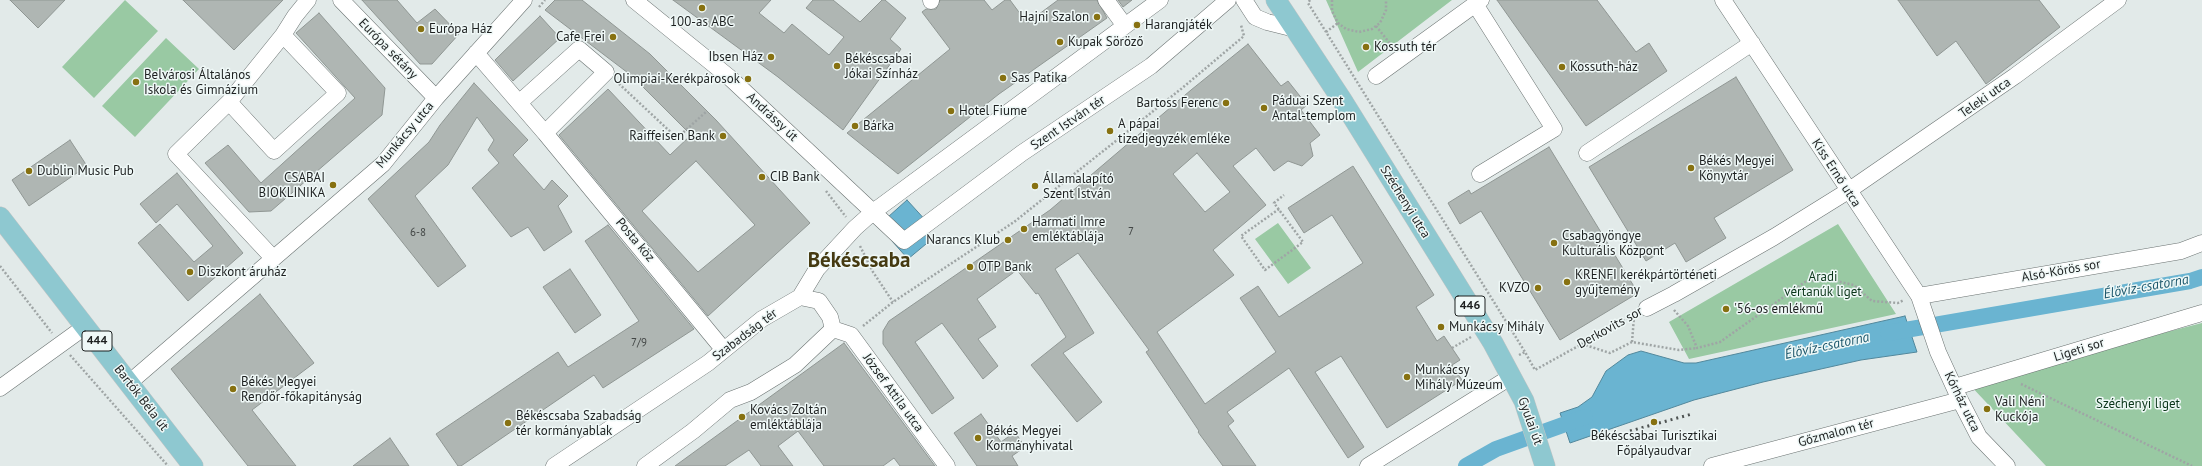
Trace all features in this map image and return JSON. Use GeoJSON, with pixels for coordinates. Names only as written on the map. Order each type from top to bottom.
{"type":"FeatureCollection","features":[{"type":"Feature","properties":{"kind":"main road","name":"446"},"geometry":{"type":"LineString","coordinates":[[1276,0],[1295,29]]}},
{"type":"Feature","properties":{"kind":"main road","name":"Széchenyi utca"},"geometry":{"type":"LineString","coordinates":[[1295,29],[1342,100],[1508,370]]}},
{"type":"Feature","properties":{"kind":"main road","name":"Bartók Béla út"},"geometry":{"type":"LineString","coordinates":[[0,218],[86,326],[193,466]]}},
{"type":"Feature","properties":{"kind":"main road","name":"Gyulai út"},"geometry":{"type":"LineString","coordinates":[[1508,370],[1524,402],[1545,466]]}},
{"type":"Feature","properties":{"kind":"street"},"geometry":{"type":"LineString","coordinates":[[273,258],[176,154],[229,102],[284,35],[295,16],[308,0]]}},
{"type":"Feature","properties":{"kind":"street","name":"Európa sétány"},"geometry":{"type":"LineString","coordinates":[[341,0],[436,98]]}},
{"type":"Feature","properties":{"kind":"street","name":"Andrássy út"},"geometry":{"type":"LineString","coordinates":[[634,0],[729,77],[904,241]]}},
{"type":"Feature","properties":{"kind":"street"},"geometry":{"type":"LineString","coordinates":[[1106,0],[1125,26]]}},
{"type":"Feature","properties":{"kind":"street"},"geometry":{"type":"LineString","coordinates":[[645,466],[693,431],[730,400],[751,392],[795,365],[833,329],[830,317],[819,301],[800,297],[817,269],[855,228],[873,212],[1160,0]]}},
{"type":"Feature","properties":{"kind":"street","name":"Szent István tér"},"geometry":{"type":"LineString","coordinates":[[904,241],[1022,153],[1151,66],[1228,0]]}},
{"type":"Feature","properties":{"kind":"street"},"geometry":{"type":"LineString","coordinates":[[1244,0],[1255,17],[1267,22],[1295,29]]}},
{"type":"Feature","properties":{"kind":"street","name":"Kiss Ernő utca"},"geometry":{"type":"LineString","coordinates":[[1722,0],[1919,296],[1938,352]]}},
{"type":"Feature","properties":{"kind":"street","name":"Teleki utca"},"geometry":{"type":"LineString","coordinates":[[1848,191],[2009,80],[2118,0]]}},
{"type":"Feature","properties":{"kind":"street"},"geometry":{"type":"LineString","coordinates":[[1376,76],[1478,2],[1554,129],[1480,174]]}},
{"type":"Feature","properties":{"kind":"street","name":"Munkácsy utca"},"geometry":{"type":"LineString","coordinates":[[129,383],[383,164],[436,98],[476,53],[529,6]]}},
{"type":"Feature","properties":{"kind":"street"},"geometry":{"type":"LineString","coordinates":[[229,102],[274,151],[338,93],[284,35]]}},
{"type":"Feature","properties":{"kind":"street"},"geometry":{"type":"LineString","coordinates":[[1587,153],[1752,44]]}},
{"type":"Feature","properties":{"kind":"street"},"geometry":{"type":"LineString","coordinates":[[520,102],[579,49],[606,72],[546,133]]}},
{"type":"Feature","properties":{"kind":"street","name":"Posta köz"},"geometry":{"type":"LineString","coordinates":[[476,53],[546,133],[723,349]]}},
{"type":"Feature","properties":{"kind":"street","name":"Derkovits sor"},"geometry":{"type":"LineString","coordinates":[[1640,311],[1665,299],[1774,237],[1848,191]]}},
{"type":"Feature","properties":{"kind":"street","name":"Alsó-Körös sor"},"geometry":{"type":"LineString","coordinates":[[1919,296],[2181,251],[2202,243]]}},
{"type":"Feature","properties":{"kind":"street","name":"Szabadság tér"},"geometry":{"type":"LineString","coordinates":[[554,466],[708,363],[723,349],[762,319],[800,297]]}},
{"type":"Feature","properties":{"kind":"street","name":"Ligeti sor"},"geometry":{"type":"LineString","coordinates":[[1957,394],[2202,313]]}},
{"type":"Feature","properties":{"kind":"street"},"geometry":{"type":"LineString","coordinates":[[0,388],[86,326]]}},
{"type":"Feature","properties":{"kind":"street","name":"József Attila utca"},"geometry":{"type":"LineString","coordinates":[[833,329],[851,335],[947,466]]}},
{"type":"Feature","properties":{"kind":"street","name":"Kórház utca"},"geometry":{"type":"LineString","coordinates":[[1938,352],[1979,437],[2007,466]]}},
{"type":"Feature","properties":{"kind":"street"},"geometry":{"type":"LineString","coordinates":[[1368,466],[1508,370]]}},
{"type":"Feature","properties":{"kind":"street","name":"Gőzmalom tér"},"geometry":{"type":"LineString","coordinates":[[1712,466],[1957,394]]}},
{"type":"Feature","properties":{"kind":"path"},"geometry":{"type":"LineString","coordinates":[[529,6],[545,0]]}},
{"type":"Feature","properties":{"kind":"path"},"geometry":{"type":"LineString","coordinates":[[1310,0],[1308,3],[1525,352],[1508,370]]}},
{"type":"Feature","properties":{"kind":"path"},"geometry":{"type":"LineString","coordinates":[[1332,0],[1332,11],[1338,23],[1346,29],[1359,32],[1368,31],[1376,26],[1384,15],[1386,0]]}},
{"type":"Feature","properties":{"kind":"path"},"geometry":{"type":"LineString","coordinates":[[1326,32],[1338,23]]}},
{"type":"Feature","properties":{"kind":"path"},"geometry":{"type":"LineString","coordinates":[[1376,26],[1400,58]]}},
{"type":"Feature","properties":{"kind":"path"},"geometry":{"type":"LineString","coordinates":[[821,185],[855,228],[860,245],[870,265],[893,302],[1014,222],[1181,90],[1244,36]]}},
{"type":"Feature","properties":{"kind":"path"},"geometry":{"type":"LineString","coordinates":[[606,72],[677,138],[707,111]]}},
{"type":"Feature","properties":{"kind":"path"},"geometry":{"type":"LineString","coordinates":[[1279,209],[1241,236],[1265,270],[1303,242],[1279,209],[1274,203],[1284,196]]}},
{"type":"Feature","properties":{"kind":"path"},"geometry":{"type":"LineString","coordinates":[[0,266],[61,345],[168,466]]}},
{"type":"Feature","properties":{"kind":"path"},"geometry":{"type":"LineString","coordinates":[[1582,344],[1610,353],[1632,342],[1679,350],[1697,348],[1720,342],[1804,282],[1827,279],[1854,285],[1872,301],[1898,302],[1919,296]]}},
{"type":"Feature","properties":{"kind":"path"},"geometry":{"type":"LineString","coordinates":[[1665,299],[1688,326],[1697,348]]}},
{"type":"Feature","properties":{"kind":"path"},"geometry":{"type":"LineString","coordinates":[[1632,342],[1640,311]]}},
{"type":"Feature","properties":{"kind":"path","name":"Derkovits sor"},"geometry":{"type":"LineString","coordinates":[[1525,352],[1535,370],[1640,311]]}},
{"type":"Feature","properties":{"kind":"path"},"geometry":{"type":"LineString","coordinates":[[2017,382],[2192,466]]}},
{"type":"Feature","properties":{"kind":"green space"},"geometry":{"type":"Polygon","coordinates":[[[125,0],[158,31],[94,98],[62,67],[125,0]]]}},
{"type":"Feature","properties":{"kind":"green space","name":"Kossuth tér"},"geometry":{"type":"Polygon","coordinates":[[[1326,0],[1452,0],[1358,72],[1326,0]]]}},
{"type":"Feature","properties":{"kind":"green space"},"geometry":{"type":"Polygon","coordinates":[[[166,38],[199,69],[135,137],[102,106],[166,38]]]}},
{"type":"Feature","properties":{"kind":"green space"},"geometry":{"type":"Polygon","coordinates":[[[1278,223],[1311,268],[1288,284],[1255,239],[1278,223]]]}},
{"type":"Feature","properties":{"kind":"green space","name":"Aradi vértanúk liget"},"geometry":{"type":"Polygon","coordinates":[[[1838,224],[1896,314],[1689,359],[1669,322],[1838,224]]]}},
{"type":"Feature","properties":{"kind":"green space","name":"Széchenyi liget"},"geometry":{"type":"Polygon","coordinates":[[[2202,323],[2202,466],[2046,466],[1968,383],[2202,323]]]}},
{"type":"Feature","properties":{"kind":"water"},"geometry":{"type":"Polygon","coordinates":[[[907,200],[928,223],[923,228],[932,239],[908,259],[892,241],[902,233],[888,217],[907,200]]]}},
{"type":"Feature","properties":{"kind":"water"},"geometry":{"type":"Polygon","coordinates":[[[1905,316],[1917,352],[1861,360],[1763,382],[1694,400],[1570,443],[1560,413],[1578,407],[1592,397],[1606,371],[1628,355],[1641,351],[1684,363],[1696,363],[1905,316]]]}},
{"type":"Feature","properties":{"kind":"building"},"geometry":{"type":"Polygon","coordinates":[[[10,0],[65,0],[38,28],[10,0]]]}},
{"type":"Feature","properties":{"kind":"building"},"geometry":{"type":"Polygon","coordinates":[[[183,0],[283,0],[234,50],[183,0]]]}},
{"type":"Feature","properties":{"kind":"building","name":"Európa Ház"},"geometry":{"type":"Polygon","coordinates":[[[362,0],[397,0],[417,23],[435,9],[459,34],[432,64],[420,64],[362,0]]]}},
{"type":"Feature","properties":{"kind":"building"},"geometry":{"type":"Polygon","coordinates":[[[555,0],[582,0],[650,54],[716,120],[810,223],[708,316],[559,135],[608,89],[670,155],[691,135],[632,76],[545,10],[555,0]],[[696,161],[642,211],[698,272],[755,225],[696,161]]]}},
{"type":"Feature","properties":{"kind":"building","name":"Békéscsabai Jókai Színház"},"geometry":{"type":"Polygon","coordinates":[[[673,0],[771,0],[759,13],[784,33],[792,24],[829,55],[844,37],[806,8],[813,0],[833,0],[860,22],[882,0],[885,0],[906,18],[890,39],[901,49],[843,130],[778,77],[673,0]]]}},
{"type":"Feature","properties":{"kind":"building"},"geometry":{"type":"Polygon","coordinates":[[[940,0],[984,0],[992,10],[1005,0],[1010,0],[1027,23],[1058,0],[1097,0],[1107,18],[999,94],[898,174],[847,133],[950,49],[922,12],[926,9],[936,9],[940,0]]]}},
{"type":"Feature","properties":{"kind":"building"},"geometry":{"type":"Polygon","coordinates":[[[1118,0],[1132,0],[1123,7],[1118,0]]]}},
{"type":"Feature","properties":{"kind":"building"},"geometry":{"type":"Polygon","coordinates":[[[1497,0],[1597,0],[1636,52],[1649,43],[1667,71],[1586,126],[1497,0]]]}},
{"type":"Feature","properties":{"kind":"building"},"geometry":{"type":"Polygon","coordinates":[[[1898,0],[2039,0],[2060,27],[1986,84],[1956,41],[1937,56],[1898,0]]]}},
{"type":"Feature","properties":{"kind":"building"},"geometry":{"type":"Polygon","coordinates":[[[319,13],[385,88],[382,115],[271,211],[249,212],[205,163],[228,145],[261,183],[355,98],[296,33],[319,13]]]}},
{"type":"Feature","properties":{"kind":"building"},"geometry":{"type":"Polygon","coordinates":[[[540,16],[560,38],[513,81],[495,60],[540,16]]]}},
{"type":"Feature","properties":{"kind":"building"},"geometry":{"type":"Polygon","coordinates":[[[1248,44],[1281,86],[1288,81],[1307,105],[1301,110],[1320,135],[1310,143],[1313,156],[1302,166],[1288,161],[1274,171],[1256,148],[1233,166],[1266,205],[1213,250],[1234,275],[1157,332],[1205,404],[1276,352],[1240,298],[1258,286],[1279,317],[1363,263],[1332,215],[1304,233],[1288,208],[1353,166],[1434,295],[1416,307],[1437,341],[1444,336],[1460,360],[1452,365],[1462,380],[1387,428],[1341,356],[1315,372],[1364,447],[1348,458],[1289,368],[1227,412],[1234,421],[1228,426],[1256,466],[1223,466],[1198,432],[1199,431],[1146,352],[1149,350],[1078,253],[1055,269],[1094,333],[1063,353],[1102,402],[1077,422],[1031,365],[1066,337],[1038,293],[1036,294],[1017,270],[977,299],[996,327],[978,339],[998,366],[983,379],[942,323],[915,342],[954,398],[932,414],[883,344],[883,331],[889,321],[1050,210],[1191,90],[1248,44]],[[1197,153],[1173,174],[1205,212],[1230,192],[1197,153]]]}},
{"type":"Feature","properties":{"kind":"building","name":"Békés Megyei Könyvtár"},"geometry":{"type":"Polygon","coordinates":[[[1736,77],[1793,170],[1714,218],[1726,238],[1686,262],[1675,243],[1646,261],[1589,167],[1736,77]]]}},
{"type":"Feature","properties":{"kind":"building"},"geometry":{"type":"Polygon","coordinates":[[[474,83],[528,140],[513,155],[544,190],[552,180],[568,196],[558,206],[572,232],[544,251],[528,227],[511,237],[472,188],[499,163],[488,150],[494,140],[477,117],[448,165],[415,196],[466,266],[438,287],[368,199],[429,142],[440,125],[474,83]]]}},
{"type":"Feature","properties":{"kind":"building"},"geometry":{"type":"Polygon","coordinates":[[[70,140],[87,166],[29,206],[12,180],[70,140]]]}},
{"type":"Feature","properties":{"kind":"building","name":"Csabagyöngye Kulturális Központ"},"geometry":{"type":"Polygon","coordinates":[[[1549,147],[1638,293],[1560,340],[1481,211],[1460,224],[1448,203],[1469,190],[1471,194],[1549,147]]]}},
{"type":"Feature","properties":{"kind":"building"},"geometry":{"type":"Polygon","coordinates":[[[177,173],[243,253],[188,301],[138,243],[160,224],[194,262],[213,246],[177,204],[156,223],[140,204],[177,173]]]}},
{"type":"Feature","properties":{"kind":"building"},"geometry":{"type":"Polygon","coordinates":[[[608,225],[694,329],[603,388],[594,375],[461,466],[458,466],[436,434],[558,352],[568,367],[639,321],[585,241],[608,225]]]}},
{"type":"Feature","properties":{"kind":"building"},"geometry":{"type":"Polygon","coordinates":[[[570,269],[601,315],[575,333],[543,287],[570,269]]]}},
{"type":"Feature","properties":{"kind":"building","name":"Békés Megyei Rendőr-főkapitányság"},"geometry":{"type":"Polygon","coordinates":[[[260,294],[314,363],[252,410],[296,466],[248,466],[171,369],[260,294]]]}},
{"type":"Feature","properties":{"kind":"building"},"geometry":{"type":"Polygon","coordinates":[[[844,343],[935,466],[900,466],[894,458],[883,466],[824,466],[798,431],[778,446],[793,466],[761,466],[749,450],[725,466],[675,466],[844,343]]]}},
{"type":"Feature","properties":{"kind":"building","name":"Békés Megyei Kormányhivatal"},"geometry":{"type":"Polygon","coordinates":[[[981,414],[1001,442],[1015,432],[1025,447],[1012,456],[1018,466],[977,466],[954,433],[981,414]]]}},
{"type":"Feature","properties":{"kind":"building"},"geometry":{"type":"Polygon","coordinates":[[[390,438],[409,466],[353,466],[390,438]]]}},
{"type":"Feature","properties":{"kind":"waterway","name":"Élővíz-csatorna"},"geometry":{"type":"LineString","coordinates":[[1888,333],[2190,281],[2202,277]]}},
{"type":"Feature","properties":{"kind":"waterway","name":"Élővíz-csatorna"},"geometry":{"type":"LineString","coordinates":[[1466,466],[1496,449],[1585,417]]}},
{"type":"Feature","properties":{"kind":"railway"},"geometry":{"type":"LineString","coordinates":[[1630,431],[1692,414]]}},
{"type":"Feature","properties":{"kind":"place","name":"100-as ABC"},"geometry":{"type":"Point","coordinates":[702,8]}},
{"type":"Feature","properties":{"kind":"place","name":"Hajni Szalon"},"geometry":{"type":"Point","coordinates":[1097,17]}},
{"type":"Feature","properties":{"kind":"place","name":"Harangjáték"},"geometry":{"type":"Point","coordinates":[1137,25]}},
{"type":"Feature","properties":{"kind":"place","name":"Európa Ház"},"geometry":{"type":"Point","coordinates":[421,29]}},
{"type":"Feature","properties":{"kind":"place","name":"Cafe Frei"},"geometry":{"type":"Point","coordinates":[613,37]}},
{"type":"Feature","properties":{"kind":"place","name":"Kupak Söröző"},"geometry":{"type":"Point","coordinates":[1060,42]}},
{"type":"Feature","properties":{"kind":"place","name":"Kossuth tér"},"geometry":{"type":"Point","coordinates":[1366,47]}},
{"type":"Feature","properties":{"kind":"place","name":"Ibsen Ház"},"geometry":{"type":"Point","coordinates":[771,57]}},
{"type":"Feature","properties":{"kind":"place","name":"Békéscsabai Jókai Színház"},"geometry":{"type":"Point","coordinates":[837,66]}},
{"type":"Feature","properties":{"kind":"place","name":"Kossuth-ház"},"geometry":{"type":"Point","coordinates":[1562,67]}},
{"type":"Feature","properties":{"kind":"place","name":"Sas Patika"},"geometry":{"type":"Point","coordinates":[1003,78]}},
{"type":"Feature","properties":{"kind":"place","name":"Olimpiai-Kerékpárosok"},"geometry":{"type":"Point","coordinates":[748,79]}},
{"type":"Feature","properties":{"kind":"place","name":"Belvárosi Általános Iskola és Gimnázium"},"geometry":{"type":"Point","coordinates":[136,82]}},
{"type":"Feature","properties":{"kind":"place","name":"Bartoss Ferenc"},"geometry":{"type":"Point","coordinates":[1226,103]}},
{"type":"Feature","properties":{"kind":"place","name":"Páduai Szent Antal-templom"},"geometry":{"type":"Point","coordinates":[1264,108]}},
{"type":"Feature","properties":{"kind":"place","name":"Hotel Fiume"},"geometry":{"type":"Point","coordinates":[951,111]}},
{"type":"Feature","properties":{"kind":"place","name":"Bárka"},"geometry":{"type":"Point","coordinates":[855,126]}},
{"type":"Feature","properties":{"kind":"place","name":"A pápai tizedjegyzék emléke"},"geometry":{"type":"Point","coordinates":[1110,131]}},
{"type":"Feature","properties":{"kind":"place","name":"Raiffeisen Bank"},"geometry":{"type":"Point","coordinates":[723,136]}},
{"type":"Feature","properties":{"kind":"place","name":"Békés Megyei Könyvtár"},"geometry":{"type":"Point","coordinates":[1691,168]}},
{"type":"Feature","properties":{"kind":"place","name":"Dublin Music Pub"},"geometry":{"type":"Point","coordinates":[29,171]}},
{"type":"Feature","properties":{"kind":"place","name":"CIB Bank"},"geometry":{"type":"Point","coordinates":[762,177]}},
{"type":"Feature","properties":{"kind":"place","name":"CSABAI BIOKLINIKA"},"geometry":{"type":"Point","coordinates":[333,185]}},
{"type":"Feature","properties":{"kind":"place","name":"Államalapító Szent István"},"geometry":{"type":"Point","coordinates":[1035,186]}},
{"type":"Feature","properties":{"kind":"place","name":"Harmati Imre emléktáblája"},"geometry":{"type":"Point","coordinates":[1024,229]}},
{"type":"Feature","properties":{"kind":"place","name":"Narancs Klub"},"geometry":{"type":"Point","coordinates":[1008,240]}},
{"type":"Feature","properties":{"kind":"place","name":"Csabagyöngye Kulturális Központ"},"geometry":{"type":"Point","coordinates":[1554,243]}},
{"type":"Feature","properties":{"kind":"place","name":"OTP Bank"},"geometry":{"type":"Point","coordinates":[970,267]}},
{"type":"Feature","properties":{"kind":"place","name":"Diszkont áruház"},"geometry":{"type":"Point","coordinates":[190,272]}},
{"type":"Feature","properties":{"kind":"place","name":"KRENFI kerékpártörténeti gyűjtemény"},"geometry":{"type":"Point","coordinates":[1567,282]}},
{"type":"Feature","properties":{"kind":"place","name":"KVZO"},"geometry":{"type":"Point","coordinates":[1538,288]}},
{"type":"Feature","properties":{"kind":"place","name":"'56-os emlékmű"},"geometry":{"type":"Point","coordinates":[1726,309]}},
{"type":"Feature","properties":{"kind":"place","name":"Munkácsy Mihály"},"geometry":{"type":"Point","coordinates":[1441,327]}},
{"type":"Feature","properties":{"kind":"place","name":"Munkácsy Mihály Múzeum"},"geometry":{"type":"Point","coordinates":[1407,377]}},
{"type":"Feature","properties":{"kind":"place","name":"Békés Megyei Rendőr-főkapitányság"},"geometry":{"type":"Point","coordinates":[233,389]}},
{"type":"Feature","properties":{"kind":"place","name":"Vali Néni Kuckója"},"geometry":{"type":"Point","coordinates":[1987,409]}},
{"type":"Feature","properties":{"kind":"place","name":"Kovács Zoltán emléktáblája"},"geometry":{"type":"Point","coordinates":[742,417]}},
{"type":"Feature","properties":{"kind":"place","name":"Békéscsabai Turisztikai Főpályaudvar"},"geometry":{"type":"Point","coordinates":[1654,422]}},
{"type":"Feature","properties":{"kind":"place","name":"Békéscsaba Szabadság tér kormányablak"},"geometry":{"type":"Point","coordinates":[508,423]}},
{"type":"Feature","properties":{"kind":"place","name":"Békés Megyei Kormányhivatal"},"geometry":{"type":"Point","coordinates":[978,438]}},
{"type":"Feature","properties":{"kind":"district","name":"Békéscsaba"},"geometry":{"type":"Point","coordinates":[859,261]}}]}
